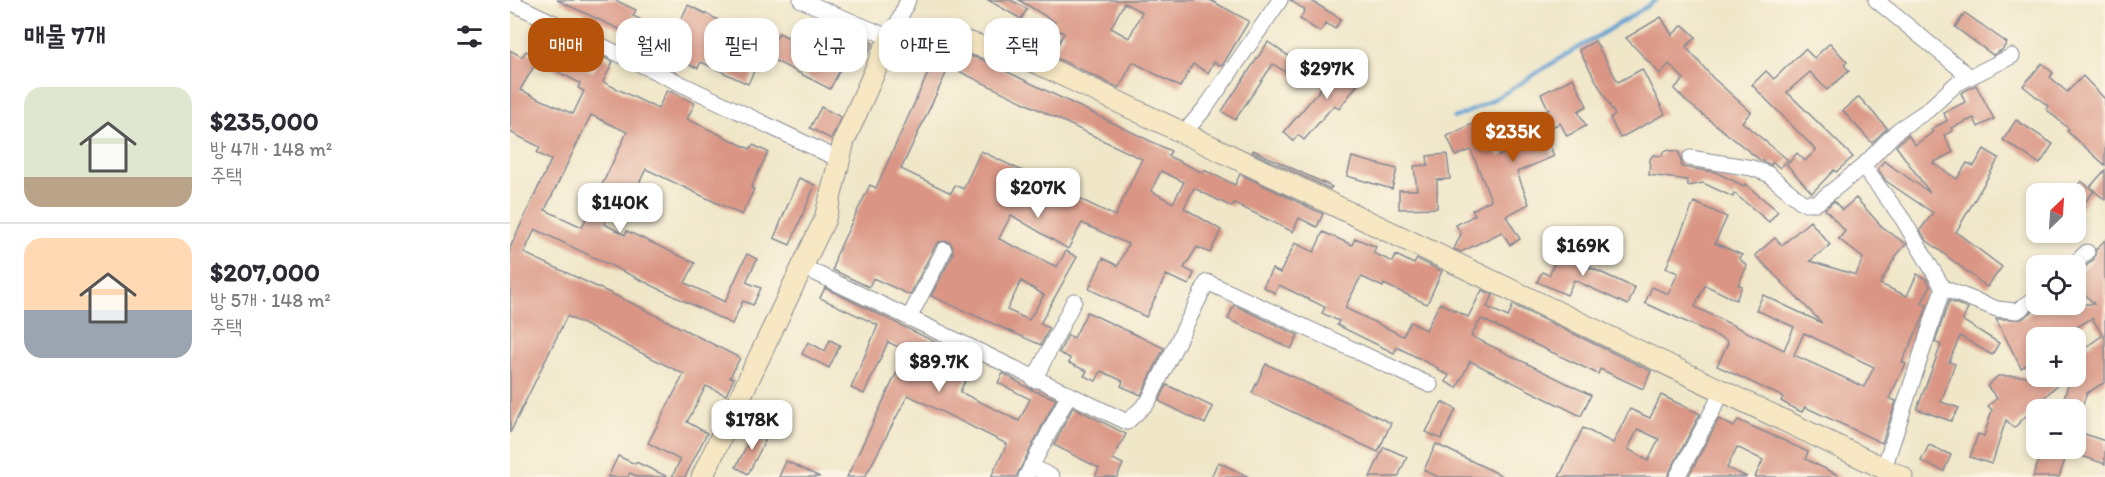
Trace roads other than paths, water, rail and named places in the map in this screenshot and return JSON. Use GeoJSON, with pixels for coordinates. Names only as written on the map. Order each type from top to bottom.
{"type":"FeatureCollection","features":[{"type":"Feature","properties":{"kind":"street"},"geometry":{"type":"LineString","coordinates":[[801,0],[879,33]]}},
{"type":"Feature","properties":{"kind":"street"},"geometry":{"type":"LineString","coordinates":[[900,18],[908,0]]}},
{"type":"Feature","properties":{"kind":"street"},"geometry":{"type":"LineString","coordinates":[[1184,133],[1206,107],[1281,0]]}},
{"type":"Feature","properties":{"kind":"street"},"geometry":{"type":"LineString","coordinates":[[1876,0],[1969,76]]}},
{"type":"Feature","properties":{"kind":"street"},"geometry":{"type":"LineString","coordinates":[[510,2],[838,159]]}},
{"type":"Feature","properties":{"kind":"street"},"geometry":{"type":"LineString","coordinates":[[972,44],[1037,63],[1893,473],[1943,288]]}},
{"type":"Feature","properties":{"kind":"street"},"geometry":{"type":"LineString","coordinates":[[1690,158],[1752,168],[1768,174],[1798,200],[1811,205],[1817,203],[1863,166],[1898,130],[1928,110],[1969,76],[2012,56]]}},
{"type":"Feature","properties":{"kind":"street"},"geometry":{"type":"LineString","coordinates":[[702,477],[825,219],[838,159],[848,131],[879,64]]}},
{"type":"Feature","properties":{"kind":"street"},"geometry":{"type":"LineString","coordinates":[[1863,166],[1902,218],[1943,288],[1997,309],[2017,311],[2026,305]]}},
{"type":"Feature","properties":{"kind":"street"},"geometry":{"type":"LineString","coordinates":[[909,318],[944,250]]}},
{"type":"Feature","properties":{"kind":"street"},"geometry":{"type":"LineString","coordinates":[[2084,255],[2087,252]]}},
{"type":"Feature","properties":{"kind":"street"},"geometry":{"type":"LineString","coordinates":[[803,267],[1034,380],[1127,422],[1148,402],[1207,282],[1430,385]]}},
{"type":"Feature","properties":{"kind":"street"},"geometry":{"type":"LineString","coordinates":[[1034,380],[1074,301]]}},
{"type":"Feature","properties":{"kind":"street"},"geometry":{"type":"LineString","coordinates":[[1677,477],[1723,391]]}},
{"type":"Feature","properties":{"kind":"street"},"geometry":{"type":"LineString","coordinates":[[1052,477],[1028,472],[1068,396]]}},
{"type":"Feature","properties":{"kind":"waterway"},"geometry":{"type":"LineString","coordinates":[[1454,118],[1510,90],[1656,0]]}}]}
